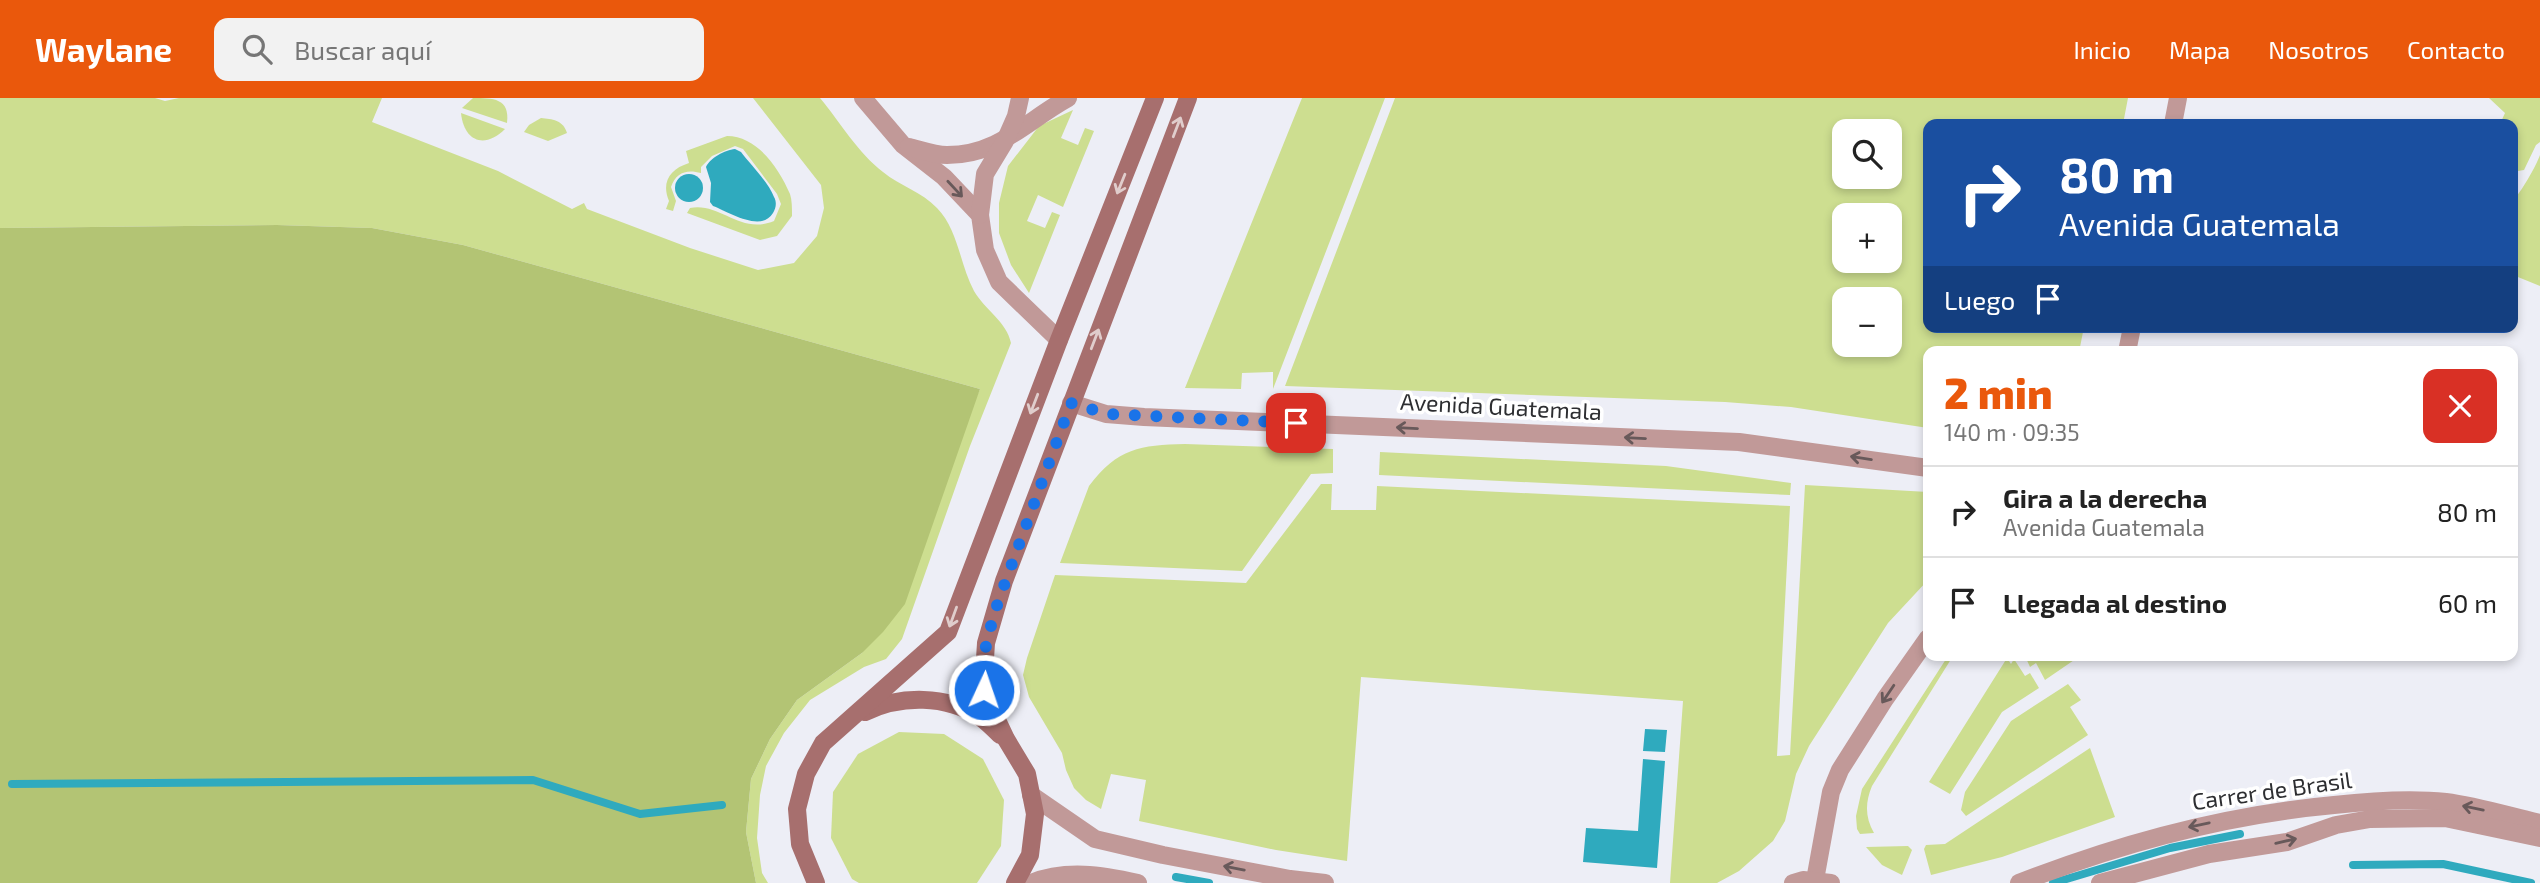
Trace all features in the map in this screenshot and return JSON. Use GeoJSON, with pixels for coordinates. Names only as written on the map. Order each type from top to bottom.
{"type":"FeatureCollection","features":[{"type":"Feature","properties":{"kind":"main road"},"geometry":{"type":"LineString","coordinates":[[816,883],[800,844],[797,809],[806,774],[823,743],[948,632],[1155,98]]}},
{"type":"Feature","properties":{"kind":"main road"},"geometry":{"type":"LineString","coordinates":[[1015,883],[1030,855],[1035,814],[1027,774],[1006,739],[984,690],[986,643],[1004,581],[1188,98]]}},
{"type":"Feature","properties":{"kind":"main road"},"geometry":{"type":"LineString","coordinates":[[850,719],[880,705],[914,699],[948,703],[980,717],[1006,739]]}},
{"type":"Feature","properties":{"kind":"street"},"geometry":{"type":"LineString","coordinates":[[863,98],[903,145],[944,177],[980,215]]}},
{"type":"Feature","properties":{"kind":"street"},"geometry":{"type":"LineString","coordinates":[[1020,98],[1016,116],[1005,141],[985,174],[980,215],[985,250],[999,282],[1059,340]]}},
{"type":"Feature","properties":{"kind":"street"},"geometry":{"type":"LineString","coordinates":[[903,145],[945,155],[977,150],[1005,141],[1048,109],[1068,98]]}},
{"type":"Feature","properties":{"kind":"street"},"geometry":{"type":"LineString","coordinates":[[2173,119],[2178,98]]}},
{"type":"Feature","properties":{"kind":"street","name":"Avenida Guatemala"},"geometry":{"type":"LineString","coordinates":[[1071,403],[1107,414],[1144,417],[1739,442],[1923,467]]}},
{"type":"Feature","properties":{"kind":"street"},"geometry":{"type":"LineString","coordinates":[[1793,883],[1803,880],[1823,882],[1831,792],[1840,770],[1923,645]]}},
{"type":"Feature","properties":{"kind":"street"},"geometry":{"type":"LineString","coordinates":[[1031,795],[1095,839],[1176,858],[1325,883]]}},
{"type":"Feature","properties":{"kind":"street","name":"Carrer de Brasil"},"geometry":{"type":"LineString","coordinates":[[2018,883],[2128,843],[2250,815],[2317,806],[2446,802],[2540,822]]}},
{"type":"Feature","properties":{"kind":"street","name":"Carrer de Brasil"},"geometry":{"type":"LineString","coordinates":[[2100,883],[2209,854],[2287,842],[2336,825],[2370,819],[2445,818],[2540,838]]}},
{"type":"Feature","properties":{"kind":"street"},"geometry":{"type":"LineString","coordinates":[[1031,883],[1045,877],[1064,874],[1105,875],[1138,883]]}},
{"type":"Feature","properties":{"kind":"green space"},"geometry":{"type":"Polygon","coordinates":[[[0,98],[155,98],[165,101],[179,98],[382,98],[372,122],[498,171],[572,209],[584,203],[587,209],[690,248],[758,270],[794,263],[817,236],[824,208],[821,185],[753,98],[820,98],[857,147],[874,164],[937,208],[950,226],[974,291],[1005,329],[1011,343],[970,446],[902,639],[886,659],[864,667],[810,700],[784,733],[766,766],[760,795],[757,838],[762,873],[768,883],[756,883],[746,832],[751,779],[770,739],[797,700],[862,653],[980,389],[463,245],[372,228],[277,225],[0,228],[0,98]]]}},
{"type":"Feature","properties":{"kind":"green space"},"geometry":{"type":"Polygon","coordinates":[[[473,98],[499,101],[506,109],[507,123],[462,108],[473,98]]]}},
{"type":"Feature","properties":{"kind":"green space"},"geometry":{"type":"Polygon","coordinates":[[[1302,98],[1385,98],[1273,389],[1273,372],[1242,373],[1241,389],[1185,388],[1302,98]]]}},
{"type":"Feature","properties":{"kind":"green space"},"geometry":{"type":"Polygon","coordinates":[[[1395,98],[2128,98],[2124,119],[1923,119],[1923,333],[2083,333],[2080,346],[1923,346],[1923,427],[1791,407],[1725,402],[1285,386],[1395,98]]]}},
{"type":"Feature","properties":{"kind":"green space"},"geometry":{"type":"Polygon","coordinates":[[[2489,98],[2540,98],[2540,142],[2524,170],[2518,171],[2518,119],[2502,119],[2505,113],[2489,98]]]}},
{"type":"Feature","properties":{"kind":"green space"},"geometry":{"type":"Polygon","coordinates":[[[1073,110],[1061,138],[1078,145],[1085,128],[1094,131],[1063,207],[1038,195],[1027,221],[1045,228],[1052,212],[1060,215],[1029,293],[1011,265],[999,233],[999,203],[1008,166],[1039,126],[1073,110]]]}},
{"type":"Feature","properties":{"kind":"green space"},"geometry":{"type":"Polygon","coordinates":[[[461,113],[505,129],[490,139],[477,139],[466,131],[461,113]]]}},
{"type":"Feature","properties":{"kind":"green space"},"geometry":{"type":"Polygon","coordinates":[[[541,118],[560,123],[567,133],[548,141],[524,132],[529,125],[541,118]]]}},
{"type":"Feature","properties":{"kind":"green space"},"geometry":{"type":"Polygon","coordinates":[[[727,136],[748,141],[766,155],[791,196],[792,216],[777,236],[760,240],[687,213],[690,208],[701,207],[751,224],[774,221],[781,204],[777,194],[743,149],[735,146],[712,156],[701,167],[701,173],[691,171],[679,175],[671,187],[676,201],[673,211],[666,209],[669,201],[667,182],[672,173],[689,163],[686,151],[727,136]]]}},
{"type":"Feature","properties":{"kind":"green space"},"geometry":{"type":"Polygon","coordinates":[[[2540,155],[2540,286],[2518,277],[2518,194],[2540,155]]]}},
{"type":"Feature","properties":{"kind":"green space"},"geometry":{"type":"Polygon","coordinates":[[[277,225],[372,228],[463,245],[980,389],[905,604],[862,653],[797,700],[770,739],[751,779],[746,832],[756,883],[0,883],[0,228],[277,225]]]}},
{"type":"Feature","properties":{"kind":"green space"},"geometry":{"type":"Polygon","coordinates":[[[1185,444],[1333,449],[1333,473],[1311,474],[1242,571],[1060,563],[1089,486],[1100,473],[1120,456],[1131,451],[1185,444]]]}},
{"type":"Feature","properties":{"kind":"green space"},"geometry":{"type":"Polygon","coordinates":[[[1380,452],[1666,466],[1791,483],[1790,495],[1379,475],[1380,452]]]}},
{"type":"Feature","properties":{"kind":"green space"},"geometry":{"type":"Polygon","coordinates":[[[1321,484],[1332,484],[1331,510],[1376,510],[1377,486],[1790,506],[1777,756],[1790,755],[1805,485],[1923,492],[1923,585],[1888,623],[1809,746],[1796,774],[1785,821],[1773,841],[1739,871],[1717,883],[1670,883],[1683,701],[1361,677],[1347,861],[1276,850],[1139,821],[1146,780],[1111,774],[1101,809],[1086,800],[1074,788],[1062,753],[1029,697],[1023,675],[1055,575],[1246,583],[1321,484]]]}},
{"type":"Feature","properties":{"kind":"green space"},"geometry":{"type":"Polygon","coordinates":[[[1945,661],[1950,661],[1872,786],[1867,810],[1874,833],[1860,834],[1857,829],[1856,816],[1862,789],[1945,661]]]}},
{"type":"Feature","properties":{"kind":"green space"},"geometry":{"type":"Polygon","coordinates":[[[2005,661],[2011,664],[2015,661],[2025,676],[2030,673],[2039,688],[2002,712],[1950,794],[1929,782],[2005,661]]]}},
{"type":"Feature","properties":{"kind":"green space"},"geometry":{"type":"Polygon","coordinates":[[[2027,661],[2073,661],[2045,680],[2036,663],[2030,667],[2027,661]]]}},
{"type":"Feature","properties":{"kind":"green space"},"geometry":{"type":"Polygon","coordinates":[[[2068,684],[2081,700],[2070,707],[2088,735],[1966,816],[1961,810],[1965,792],[2011,721],[2068,684]]]}},
{"type":"Feature","properties":{"kind":"green space"},"geometry":{"type":"Polygon","coordinates":[[[899,732],[944,734],[983,759],[1004,800],[1001,846],[977,883],[859,883],[852,879],[831,838],[833,792],[858,754],[899,732]]]}},
{"type":"Feature","properties":{"kind":"green space"},"geometry":{"type":"Polygon","coordinates":[[[2090,748],[2115,817],[2002,857],[1931,875],[1924,849],[1926,845],[1945,844],[2090,748]]]}},
{"type":"Feature","properties":{"kind":"green space"},"geometry":{"type":"Polygon","coordinates":[[[1908,846],[1912,850],[1902,875],[1882,865],[1866,847],[1908,846]]]}},
{"type":"Feature","properties":{"kind":"water"},"geometry":{"type":"Polygon","coordinates":[[[735,149],[741,152],[772,192],[776,205],[768,219],[744,219],[713,206],[710,202],[711,183],[706,167],[718,155],[735,149]]]}},
{"type":"Feature","properties":{"kind":"water"},"geometry":{"type":"Polygon","coordinates":[[[689,174],[699,178],[703,188],[699,198],[689,202],[679,198],[675,188],[679,178],[689,174]]]}},
{"type":"Feature","properties":{"kind":"water"},"geometry":{"type":"Polygon","coordinates":[[[1645,729],[1667,730],[1665,752],[1643,751],[1645,729]]]}},
{"type":"Feature","properties":{"kind":"water"},"geometry":{"type":"Polygon","coordinates":[[[1643,759],[1665,761],[1657,868],[1583,862],[1586,828],[1638,831],[1643,759]]]}},
{"type":"Feature","properties":{"kind":"waterway"},"geometry":{"type":"LineString","coordinates":[[12,784],[533,780],[640,814],[722,805]]}},
{"type":"Feature","properties":{"kind":"waterway"},"geometry":{"type":"LineString","coordinates":[[2053,883],[2170,848],[2240,834]]}},
{"type":"Feature","properties":{"kind":"waterway"},"geometry":{"type":"LineString","coordinates":[[2353,865],[2443,864],[2531,883]]}},
{"type":"Feature","properties":{"kind":"waterway"},"geometry":{"type":"LineString","coordinates":[[1176,877],[1209,883]]}},
{"type":"Feature","properties":{"kind":"route"},"geometry":{"type":"LineString","coordinates":[[984,690],[986,643],[1004,581],[1071,403],[1107,414],[1296,423]]}}]}
